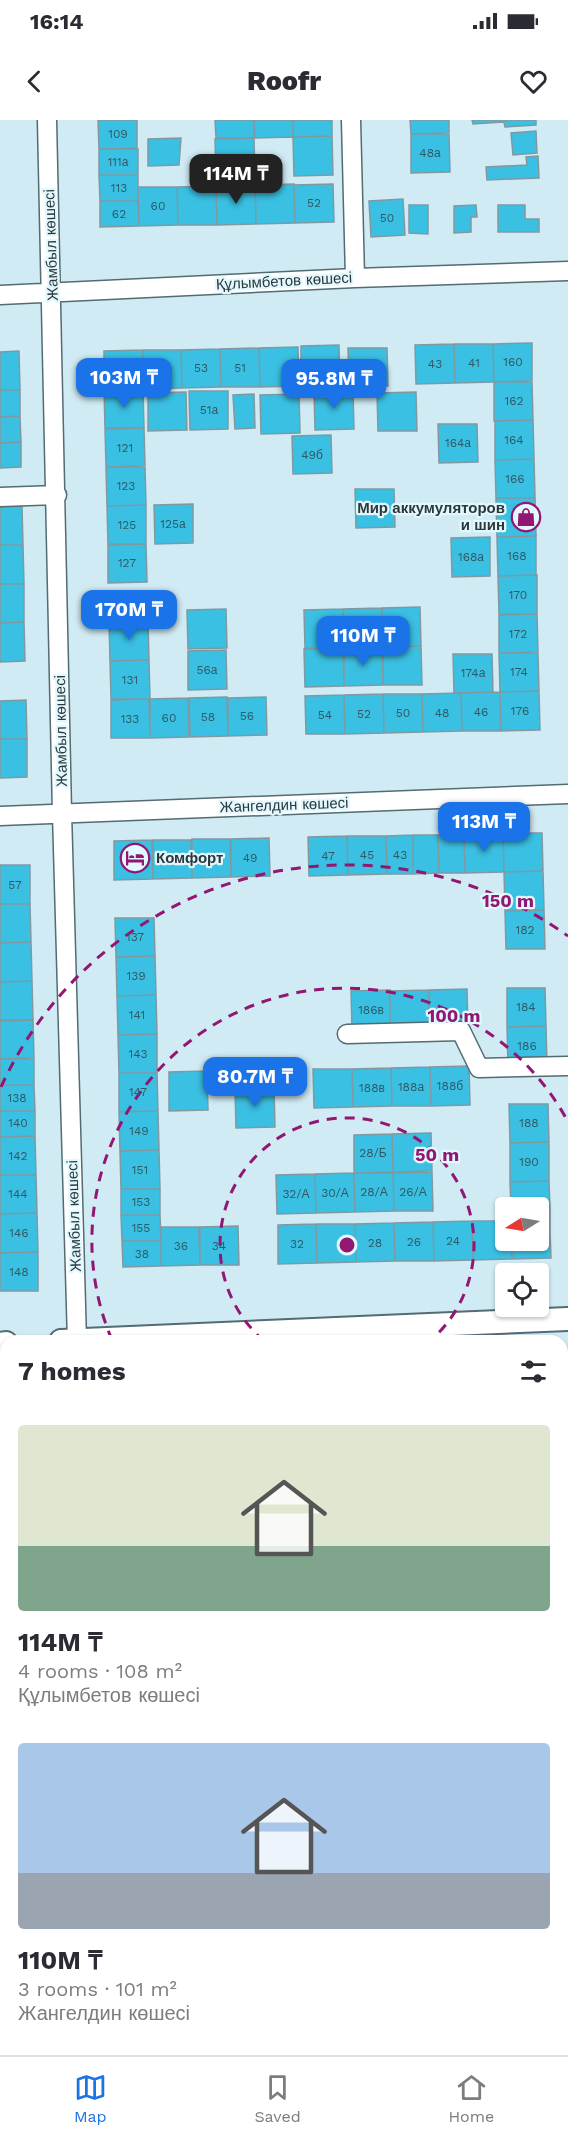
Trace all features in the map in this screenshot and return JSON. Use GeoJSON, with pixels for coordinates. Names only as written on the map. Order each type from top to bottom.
{"type":"FeatureCollection","features":[{"type":"Feature","properties":{"kind":"main road"},"geometry":{"type":"LineString","coordinates":[[211,1335],[568,1319]]}},
{"type":"Feature","properties":{"kind":"street","name":"Жамбыл көшесі"},"geometry":{"type":"LineString","coordinates":[[47,120],[77,1335]]}},
{"type":"Feature","properties":{"kind":"street"},"geometry":{"type":"LineString","coordinates":[[351,120],[355,278]]}},
{"type":"Feature","properties":{"kind":"street","name":"Құлымбетов көшесі"},"geometry":{"type":"LineString","coordinates":[[0,295],[355,278],[568,272]]}},
{"type":"Feature","properties":{"kind":"street"},"geometry":{"type":"LineString","coordinates":[[0,497],[57,495]]}},
{"type":"Feature","properties":{"kind":"street","name":"Жангелдин көшесі"},"geometry":{"type":"LineString","coordinates":[[0,816],[568,794]]}},
{"type":"Feature","properties":{"kind":"street"},"geometry":{"type":"LineString","coordinates":[[347,1034],[461,1031],[479,1068],[568,1066]]}},
{"type":"Feature","properties":{"kind":"building"},"geometry":{"type":"Polygon","coordinates":[[[98,120],[137,120],[137,148],[99,149],[98,120]]]}},
{"type":"Feature","properties":{"kind":"building"},"geometry":{"type":"Polygon","coordinates":[[[215,120],[254,120],[254,138],[216,138],[215,120]]]}},
{"type":"Feature","properties":{"kind":"building"},"geometry":{"type":"Polygon","coordinates":[[[254,120],[293,120],[293,137],[255,138],[254,120]]]}},
{"type":"Feature","properties":{"kind":"building"},"geometry":{"type":"Polygon","coordinates":[[[293,120],[332,120],[332,136],[293,137],[293,120]]]}},
{"type":"Feature","properties":{"kind":"building"},"geometry":{"type":"Polygon","coordinates":[[[410,120],[449,120],[449,133],[411,134],[410,120]]]}},
{"type":"Feature","properties":{"kind":"building"},"geometry":{"type":"Polygon","coordinates":[[[472,120],[536,120],[536,125],[505,127],[504,122],[473,124],[472,120]]]}},
{"type":"Feature","properties":{"kind":"building"},"geometry":{"type":"Polygon","coordinates":[[[536,131],[537,153],[513,155],[511,133],[536,131]]]}},
{"type":"Feature","properties":{"kind":"building"},"geometry":{"type":"Polygon","coordinates":[[[411,134],[449,134],[450,172],[411,173],[411,134]]]}},
{"type":"Feature","properties":{"kind":"building"},"geometry":{"type":"Polygon","coordinates":[[[332,136],[333,175],[294,176],[293,137],[332,136]]]}},
{"type":"Feature","properties":{"kind":"building"},"geometry":{"type":"Polygon","coordinates":[[[181,138],[179,165],[148,166],[148,139],[181,138]]]}},
{"type":"Feature","properties":{"kind":"building"},"geometry":{"type":"Polygon","coordinates":[[[254,138],[255,176],[216,177],[215,139],[254,138]]]}},
{"type":"Feature","properties":{"kind":"building"},"geometry":{"type":"Polygon","coordinates":[[[99,149],[138,149],[138,175],[99,175],[99,149]]]}},
{"type":"Feature","properties":{"kind":"building"},"geometry":{"type":"Polygon","coordinates":[[[538,156],[539,178],[487,180],[486,167],[527,165],[526,157],[538,156]]]}},
{"type":"Feature","properties":{"kind":"building"},"geometry":{"type":"Polygon","coordinates":[[[99,175],[138,175],[138,201],[100,201],[99,175]]]}},
{"type":"Feature","properties":{"kind":"building"},"geometry":{"type":"Polygon","coordinates":[[[294,184],[295,223],[256,224],[255,185],[294,184]]]}},
{"type":"Feature","properties":{"kind":"building"},"geometry":{"type":"Polygon","coordinates":[[[333,184],[334,222],[295,223],[294,185],[333,184]]]}},
{"type":"Feature","properties":{"kind":"building"},"geometry":{"type":"Polygon","coordinates":[[[255,185],[256,224],[217,225],[216,186],[255,185]]]}},
{"type":"Feature","properties":{"kind":"building"},"geometry":{"type":"Polygon","coordinates":[[[216,186],[217,225],[178,225],[177,187],[216,186]]]}},
{"type":"Feature","properties":{"kind":"building"},"geometry":{"type":"Polygon","coordinates":[[[138,187],[177,187],[178,225],[139,226],[138,187]]]}},
{"type":"Feature","properties":{"kind":"building"},"geometry":{"type":"Polygon","coordinates":[[[403,199],[405,235],[371,237],[369,201],[403,199]]]}},
{"type":"Feature","properties":{"kind":"building"},"geometry":{"type":"Polygon","coordinates":[[[100,201],[138,201],[139,226],[100,227],[100,201]]]}},
{"type":"Feature","properties":{"kind":"building"},"geometry":{"type":"Polygon","coordinates":[[[409,205],[428,205],[428,234],[409,233],[409,205]]]}},
{"type":"Feature","properties":{"kind":"building"},"geometry":{"type":"Polygon","coordinates":[[[476,205],[477,217],[471,217],[471,232],[454,233],[454,206],[476,205]]]}},
{"type":"Feature","properties":{"kind":"building"},"geometry":{"type":"Polygon","coordinates":[[[498,205],[525,205],[525,219],[539,219],[539,232],[498,232],[498,205]]]}},
{"type":"Feature","properties":{"kind":"building"},"geometry":{"type":"Polygon","coordinates":[[[532,343],[532,381],[494,382],[493,344],[532,343]]]}},
{"type":"Feature","properties":{"kind":"building"},"geometry":{"type":"Polygon","coordinates":[[[454,344],[493,344],[494,382],[455,383],[454,344]]]}},
{"type":"Feature","properties":{"kind":"building"},"geometry":{"type":"Polygon","coordinates":[[[454,344],[455,383],[416,384],[415,345],[454,344]]]}},
{"type":"Feature","properties":{"kind":"building"},"geometry":{"type":"Polygon","coordinates":[[[339,345],[340,384],[301,384],[301,346],[339,345]]]}},
{"type":"Feature","properties":{"kind":"building"},"geometry":{"type":"Polygon","coordinates":[[[298,347],[299,386],[260,387],[259,348],[298,347]]]}},
{"type":"Feature","properties":{"kind":"building"},"geometry":{"type":"Polygon","coordinates":[[[259,348],[260,387],[221,387],[220,349],[259,348]]]}},
{"type":"Feature","properties":{"kind":"building"},"geometry":{"type":"Polygon","coordinates":[[[348,348],[387,348],[388,386],[349,387],[348,348]]]}},
{"type":"Feature","properties":{"kind":"building"},"geometry":{"type":"Polygon","coordinates":[[[220,349],[221,387],[182,388],[181,350],[220,349]]]}},
{"type":"Feature","properties":{"kind":"building"},"geometry":{"type":"Polygon","coordinates":[[[143,350],[143,389],[104,390],[104,351],[143,350]]]}},
{"type":"Feature","properties":{"kind":"building"},"geometry":{"type":"Polygon","coordinates":[[[143,350],[181,350],[182,388],[143,389],[143,350]]]}},
{"type":"Feature","properties":{"kind":"building"},"geometry":{"type":"Polygon","coordinates":[[[19,351],[20,390],[0,390],[0,352],[19,351]]]}},
{"type":"Feature","properties":{"kind":"building"},"geometry":{"type":"Polygon","coordinates":[[[494,382],[532,382],[533,420],[494,421],[494,382]]]}},
{"type":"Feature","properties":{"kind":"building"},"geometry":{"type":"Polygon","coordinates":[[[143,389],[144,428],[105,428],[104,390],[143,389]]]}},
{"type":"Feature","properties":{"kind":"building"},"geometry":{"type":"Polygon","coordinates":[[[0,390],[20,390],[20,416],[0,417],[0,390]]]}},
{"type":"Feature","properties":{"kind":"building"},"geometry":{"type":"Polygon","coordinates":[[[189,391],[228,391],[228,429],[190,430],[189,391]]]}},
{"type":"Feature","properties":{"kind":"building"},"geometry":{"type":"Polygon","coordinates":[[[314,391],[353,391],[354,429],[315,430],[314,391]]]}},
{"type":"Feature","properties":{"kind":"building"},"geometry":{"type":"Polygon","coordinates":[[[186,392],[187,430],[148,431],[148,393],[186,392]]]}},
{"type":"Feature","properties":{"kind":"building"},"geometry":{"type":"Polygon","coordinates":[[[416,392],[417,431],[378,431],[377,393],[416,392]]]}},
{"type":"Feature","properties":{"kind":"building"},"geometry":{"type":"Polygon","coordinates":[[[254,394],[255,428],[235,429],[233,395],[254,394]]]}},
{"type":"Feature","properties":{"kind":"building"},"geometry":{"type":"Polygon","coordinates":[[[299,394],[300,433],[261,434],[260,395],[299,394]]]}},
{"type":"Feature","properties":{"kind":"building"},"geometry":{"type":"Polygon","coordinates":[[[20,416],[21,442],[0,443],[0,417],[20,416]]]}},
{"type":"Feature","properties":{"kind":"building"},"geometry":{"type":"Polygon","coordinates":[[[533,420],[534,459],[495,460],[495,421],[533,420]]]}},
{"type":"Feature","properties":{"kind":"building"},"geometry":{"type":"Polygon","coordinates":[[[438,424],[477,424],[478,462],[439,463],[438,424]]]}},
{"type":"Feature","properties":{"kind":"building"},"geometry":{"type":"Polygon","coordinates":[[[144,428],[145,466],[106,467],[105,429],[144,428]]]}},
{"type":"Feature","properties":{"kind":"building"},"geometry":{"type":"Polygon","coordinates":[[[331,435],[332,473],[293,474],[292,436],[331,435]]]}},
{"type":"Feature","properties":{"kind":"building"},"geometry":{"type":"Polygon","coordinates":[[[21,442],[21,467],[0,468],[0,443],[21,442]]]}},
{"type":"Feature","properties":{"kind":"building"},"geometry":{"type":"Polygon","coordinates":[[[534,459],[535,498],[496,498],[495,460],[534,459]]]}},
{"type":"Feature","properties":{"kind":"building"},"geometry":{"type":"Polygon","coordinates":[[[106,467],[145,467],[146,505],[107,506],[106,467]]]}},
{"type":"Feature","properties":{"kind":"building"},"geometry":{"type":"Polygon","coordinates":[[[355,489],[394,489],[395,527],[356,528],[355,489]]]}},
{"type":"Feature","properties":{"kind":"building"},"geometry":{"type":"Polygon","coordinates":[[[496,498],[535,498],[536,536],[497,537],[496,498]]]}},
{"type":"Feature","properties":{"kind":"building"},"geometry":{"type":"Polygon","coordinates":[[[193,504],[193,543],[155,544],[154,505],[193,504]]]}},
{"type":"Feature","properties":{"kind":"building"},"geometry":{"type":"Polygon","coordinates":[[[146,505],[146,544],[108,544],[107,506],[146,505]]]}},
{"type":"Feature","properties":{"kind":"building"},"geometry":{"type":"Polygon","coordinates":[[[22,506],[23,545],[0,545],[0,507],[22,506]]]}},
{"type":"Feature","properties":{"kind":"building"},"geometry":{"type":"Polygon","coordinates":[[[536,536],[536,575],[498,576],[497,537],[536,536]]]}},
{"type":"Feature","properties":{"kind":"building"},"geometry":{"type":"Polygon","coordinates":[[[490,537],[490,576],[452,577],[451,538],[490,537]]]}},
{"type":"Feature","properties":{"kind":"building"},"geometry":{"type":"Polygon","coordinates":[[[146,544],[147,582],[108,583],[108,545],[146,544]]]}},
{"type":"Feature","properties":{"kind":"building"},"geometry":{"type":"Polygon","coordinates":[[[0,545],[23,545],[24,584],[0,584],[0,545]]]}},
{"type":"Feature","properties":{"kind":"building"},"geometry":{"type":"Polygon","coordinates":[[[537,575],[537,614],[499,614],[498,576],[537,575]]]}},
{"type":"Feature","properties":{"kind":"building"},"geometry":{"type":"Polygon","coordinates":[[[0,584],[24,584],[24,622],[0,623],[0,584]]]}},
{"type":"Feature","properties":{"kind":"building"},"geometry":{"type":"Polygon","coordinates":[[[420,607],[421,646],[382,647],[382,608],[420,607]]]}},
{"type":"Feature","properties":{"kind":"building"},"geometry":{"type":"Polygon","coordinates":[[[382,608],[382,647],[344,648],[343,609],[382,608]]]}},
{"type":"Feature","properties":{"kind":"building"},"geometry":{"type":"Polygon","coordinates":[[[226,609],[227,648],[188,649],[187,610],[226,609]]]}},
{"type":"Feature","properties":{"kind":"building"},"geometry":{"type":"Polygon","coordinates":[[[343,609],[343,648],[305,648],[304,610],[343,609]]]}},
{"type":"Feature","properties":{"kind":"building"},"geometry":{"type":"Polygon","coordinates":[[[537,614],[538,652],[499,653],[499,615],[537,614]]]}},
{"type":"Feature","properties":{"kind":"building"},"geometry":{"type":"Polygon","coordinates":[[[148,621],[149,660],[110,661],[109,622],[148,621]]]}},
{"type":"Feature","properties":{"kind":"building"},"geometry":{"type":"Polygon","coordinates":[[[24,622],[25,661],[0,662],[0,623],[24,622]]]}},
{"type":"Feature","properties":{"kind":"building"},"geometry":{"type":"Polygon","coordinates":[[[421,646],[422,685],[383,685],[383,647],[421,646]]]}},
{"type":"Feature","properties":{"kind":"building"},"geometry":{"type":"Polygon","coordinates":[[[382,647],[383,685],[344,686],[344,648],[382,647]]]}},
{"type":"Feature","properties":{"kind":"building"},"geometry":{"type":"Polygon","coordinates":[[[343,648],[344,686],[305,687],[304,649],[343,648]]]}},
{"type":"Feature","properties":{"kind":"building"},"geometry":{"type":"Polygon","coordinates":[[[226,650],[227,689],[188,690],[188,651],[226,650]]]}},
{"type":"Feature","properties":{"kind":"building"},"geometry":{"type":"Polygon","coordinates":[[[499,653],[538,653],[539,691],[500,692],[499,653]]]}},
{"type":"Feature","properties":{"kind":"building"},"geometry":{"type":"Polygon","coordinates":[[[453,654],[492,654],[493,692],[454,693],[453,654]]]}},
{"type":"Feature","properties":{"kind":"building"},"geometry":{"type":"Polygon","coordinates":[[[149,660],[150,699],[111,699],[110,661],[149,660]]]}},
{"type":"Feature","properties":{"kind":"building"},"geometry":{"type":"Polygon","coordinates":[[[539,691],[540,730],[501,731],[500,692],[539,691]]]}},
{"type":"Feature","properties":{"kind":"building"},"geometry":{"type":"Polygon","coordinates":[[[500,692],[501,731],[462,731],[461,693],[500,692]]]}},
{"type":"Feature","properties":{"kind":"building"},"geometry":{"type":"Polygon","coordinates":[[[461,693],[462,731],[423,732],[422,694],[461,693]]]}},
{"type":"Feature","properties":{"kind":"building"},"geometry":{"type":"Polygon","coordinates":[[[383,694],[384,733],[345,734],[344,695],[383,694]]]}},
{"type":"Feature","properties":{"kind":"building"},"geometry":{"type":"Polygon","coordinates":[[[383,694],[422,694],[423,732],[384,733],[383,694]]]}},
{"type":"Feature","properties":{"kind":"building"},"geometry":{"type":"Polygon","coordinates":[[[344,695],[345,734],[306,734],[305,696],[344,695]]]}},
{"type":"Feature","properties":{"kind":"building"},"geometry":{"type":"Polygon","coordinates":[[[227,697],[228,736],[190,737],[189,698],[227,697]]]}},
{"type":"Feature","properties":{"kind":"building"},"geometry":{"type":"Polygon","coordinates":[[[266,697],[267,735],[228,736],[228,698],[266,697]]]}},
{"type":"Feature","properties":{"kind":"building"},"geometry":{"type":"Polygon","coordinates":[[[188,698],[189,737],[150,738],[150,699],[188,698]]]}},
{"type":"Feature","properties":{"kind":"building"},"geometry":{"type":"Polygon","coordinates":[[[149,699],[150,738],[111,738],[111,700],[149,699]]]}},
{"type":"Feature","properties":{"kind":"building"},"geometry":{"type":"Polygon","coordinates":[[[26,700],[27,739],[0,739],[0,701],[26,700]]]}},
{"type":"Feature","properties":{"kind":"building"},"geometry":{"type":"Polygon","coordinates":[[[0,739],[27,739],[27,777],[0,778],[0,739]]]}},
{"type":"Feature","properties":{"kind":"building"},"geometry":{"type":"Polygon","coordinates":[[[503,833],[542,833],[543,871],[504,872],[503,833]]]}},
{"type":"Feature","properties":{"kind":"building"},"geometry":{"type":"Polygon","coordinates":[[[503,833],[504,872],[465,873],[464,834],[503,833]]]}},
{"type":"Feature","properties":{"kind":"building"},"geometry":{"type":"Polygon","coordinates":[[[464,834],[465,873],[439,873],[438,835],[464,834]]]}},
{"type":"Feature","properties":{"kind":"building"},"geometry":{"type":"Polygon","coordinates":[[[413,835],[413,874],[387,874],[386,836],[413,835]]]}},
{"type":"Feature","properties":{"kind":"building"},"geometry":{"type":"Polygon","coordinates":[[[413,835],[438,835],[439,873],[413,874],[413,835]]]}},
{"type":"Feature","properties":{"kind":"building"},"geometry":{"type":"Polygon","coordinates":[[[347,836],[386,836],[387,874],[348,875],[347,836]]]}},
{"type":"Feature","properties":{"kind":"building"},"geometry":{"type":"Polygon","coordinates":[[[347,836],[348,875],[309,876],[308,837],[347,836]]]}},
{"type":"Feature","properties":{"kind":"building"},"geometry":{"type":"Polygon","coordinates":[[[269,838],[270,876],[231,877],[231,839],[269,838]]]}},
{"type":"Feature","properties":{"kind":"building"},"geometry":{"type":"Polygon","coordinates":[[[192,839],[230,839],[231,877],[192,878],[192,839]]]}},
{"type":"Feature","properties":{"kind":"building"},"geometry":{"type":"Polygon","coordinates":[[[152,840],[153,879],[114,880],[114,841],[152,840]]]}},
{"type":"Feature","properties":{"kind":"building"},"geometry":{"type":"Polygon","coordinates":[[[153,840],[191,840],[192,878],[153,879],[153,840]]]}},
{"type":"Feature","properties":{"kind":"building"},"geometry":{"type":"Polygon","coordinates":[[[0,865],[30,865],[30,904],[0,904],[0,865]]]}},
{"type":"Feature","properties":{"kind":"building"},"geometry":{"type":"Polygon","coordinates":[[[543,871],[544,910],[505,911],[504,872],[543,871]]]}},
{"type":"Feature","properties":{"kind":"building"},"geometry":{"type":"Polygon","coordinates":[[[0,904],[30,904],[31,942],[0,943],[0,904]]]}},
{"type":"Feature","properties":{"kind":"building"},"geometry":{"type":"Polygon","coordinates":[[[544,910],[545,949],[506,949],[505,911],[544,910]]]}},
{"type":"Feature","properties":{"kind":"building"},"geometry":{"type":"Polygon","coordinates":[[[115,918],[154,918],[155,956],[116,957],[115,918]]]}},
{"type":"Feature","properties":{"kind":"building"},"geometry":{"type":"Polygon","coordinates":[[[31,942],[32,981],[0,982],[0,943],[31,942]]]}},
{"type":"Feature","properties":{"kind":"building"},"geometry":{"type":"Polygon","coordinates":[[[155,956],[156,995],[117,996],[116,957],[155,956]]]}},
{"type":"Feature","properties":{"kind":"building"},"geometry":{"type":"Polygon","coordinates":[[[32,981],[33,1020],[0,1020],[0,982],[32,981]]]}},
{"type":"Feature","properties":{"kind":"building"},"geometry":{"type":"Polygon","coordinates":[[[507,988],[545,988],[546,1026],[507,1027],[507,988]]]}},
{"type":"Feature","properties":{"kind":"building"},"geometry":{"type":"Polygon","coordinates":[[[467,989],[468,1028],[429,1028],[429,990],[467,989]]]}},
{"type":"Feature","properties":{"kind":"building"},"geometry":{"type":"Polygon","coordinates":[[[390,990],[390,1029],[352,1030],[351,991],[390,990]]]}},
{"type":"Feature","properties":{"kind":"building"},"geometry":{"type":"Polygon","coordinates":[[[429,990],[429,1028],[390,1029],[390,991],[429,990]]]}},
{"type":"Feature","properties":{"kind":"building"},"geometry":{"type":"Polygon","coordinates":[[[156,995],[157,1034],[118,1035],[117,996],[156,995]]]}},
{"type":"Feature","properties":{"kind":"building"},"geometry":{"type":"Polygon","coordinates":[[[33,1020],[34,1058],[0,1059],[0,1021],[33,1020]]]}},
{"type":"Feature","properties":{"kind":"building"},"geometry":{"type":"Polygon","coordinates":[[[546,1026],[547,1065],[508,1066],[507,1027],[546,1026]]]}},
{"type":"Feature","properties":{"kind":"building"},"geometry":{"type":"Polygon","coordinates":[[[157,1034],[157,1073],[119,1073],[118,1035],[157,1034]]]}},
{"type":"Feature","properties":{"kind":"building"},"geometry":{"type":"Polygon","coordinates":[[[0,1059],[34,1059],[34,1085],[0,1085],[0,1059]]]}},
{"type":"Feature","properties":{"kind":"building"},"geometry":{"type":"Polygon","coordinates":[[[469,1066],[470,1105],[431,1106],[430,1067],[469,1066]]]}},
{"type":"Feature","properties":{"kind":"building"},"geometry":{"type":"Polygon","coordinates":[[[430,1067],[431,1106],[392,1106],[391,1068],[430,1067]]]}},
{"type":"Feature","properties":{"kind":"building"},"geometry":{"type":"Polygon","coordinates":[[[391,1068],[392,1106],[353,1107],[352,1069],[391,1068]]]}},
{"type":"Feature","properties":{"kind":"building"},"geometry":{"type":"Polygon","coordinates":[[[313,1069],[352,1069],[353,1107],[314,1108],[313,1069]]]}},
{"type":"Feature","properties":{"kind":"building"},"geometry":{"type":"Polygon","coordinates":[[[207,1071],[208,1110],[169,1111],[169,1072],[207,1071]]]}},
{"type":"Feature","properties":{"kind":"building"},"geometry":{"type":"Polygon","coordinates":[[[119,1073],[157,1073],[158,1111],[119,1112],[119,1073]]]}},
{"type":"Feature","properties":{"kind":"building"},"geometry":{"type":"Polygon","coordinates":[[[0,1085],[34,1085],[35,1111],[0,1111],[0,1085]]]}},
{"type":"Feature","properties":{"kind":"building"},"geometry":{"type":"Polygon","coordinates":[[[274,1088],[275,1127],[236,1128],[235,1089],[274,1088]]]}},
{"type":"Feature","properties":{"kind":"building"},"geometry":{"type":"Polygon","coordinates":[[[509,1104],[548,1104],[549,1142],[510,1143],[509,1104]]]}},
{"type":"Feature","properties":{"kind":"building"},"geometry":{"type":"Polygon","coordinates":[[[0,1111],[35,1111],[35,1136],[0,1137],[0,1111]]]}},
{"type":"Feature","properties":{"kind":"building"},"geometry":{"type":"Polygon","coordinates":[[[158,1111],[159,1150],[120,1151],[119,1112],[158,1111]]]}},
{"type":"Feature","properties":{"kind":"building"},"geometry":{"type":"Polygon","coordinates":[[[431,1133],[432,1171],[393,1172],[392,1134],[431,1133]]]}},
{"type":"Feature","properties":{"kind":"building"},"geometry":{"type":"Polygon","coordinates":[[[392,1134],[393,1172],[354,1173],[354,1135],[392,1134]]]}},
{"type":"Feature","properties":{"kind":"building"},"geometry":{"type":"Polygon","coordinates":[[[35,1136],[36,1175],[0,1175],[0,1137],[35,1136]]]}},
{"type":"Feature","properties":{"kind":"building"},"geometry":{"type":"Polygon","coordinates":[[[549,1142],[549,1181],[510,1182],[510,1143],[549,1142]]]}},
{"type":"Feature","properties":{"kind":"building"},"geometry":{"type":"Polygon","coordinates":[[[159,1150],[160,1189],[121,1189],[120,1151],[159,1150]]]}},
{"type":"Feature","properties":{"kind":"building"},"geometry":{"type":"Polygon","coordinates":[[[432,1172],[433,1211],[394,1211],[393,1173],[432,1172]]]}},
{"type":"Feature","properties":{"kind":"building"},"geometry":{"type":"Polygon","coordinates":[[[354,1173],[393,1173],[394,1211],[355,1212],[354,1173]]]}},
{"type":"Feature","properties":{"kind":"building"},"geometry":{"type":"Polygon","coordinates":[[[354,1173],[355,1212],[316,1213],[315,1174],[354,1173]]]}},
{"type":"Feature","properties":{"kind":"building"},"geometry":{"type":"Polygon","coordinates":[[[315,1174],[316,1213],[277,1214],[276,1175],[315,1174]]]}},
{"type":"Feature","properties":{"kind":"building"},"geometry":{"type":"Polygon","coordinates":[[[0,1175],[36,1175],[37,1213],[0,1214],[0,1175]]]}},
{"type":"Feature","properties":{"kind":"building"},"geometry":{"type":"Polygon","coordinates":[[[549,1181],[550,1207],[549,1197],[511,1197],[510,1182],[549,1181]]]}},
{"type":"Feature","properties":{"kind":"building"},"geometry":{"type":"Polygon","coordinates":[[[121,1189],[160,1189],[160,1215],[121,1215],[121,1189]]]}},
{"type":"Feature","properties":{"kind":"building"},"geometry":{"type":"Polygon","coordinates":[[[550,1207],[550,1233],[549,1233],[550,1207]]]}},
{"type":"Feature","properties":{"kind":"building"},"geometry":{"type":"Polygon","coordinates":[[[37,1213],[38,1252],[0,1253],[0,1214],[37,1213]]]}},
{"type":"Feature","properties":{"kind":"building"},"geometry":{"type":"Polygon","coordinates":[[[121,1215],[160,1215],[161,1241],[122,1241],[121,1215]]]}},
{"type":"Feature","properties":{"kind":"building"},"geometry":{"type":"Polygon","coordinates":[[[472,1221],[473,1260],[434,1261],[433,1222],[472,1221]]]}},
{"type":"Feature","properties":{"kind":"building"},"geometry":{"type":"Polygon","coordinates":[[[472,1221],[495,1221],[495,1251],[512,1251],[512,1259],[473,1260],[472,1221]]]}},
{"type":"Feature","properties":{"kind":"building"},"geometry":{"type":"Polygon","coordinates":[[[433,1222],[434,1261],[395,1261],[394,1223],[433,1222]]]}},
{"type":"Feature","properties":{"kind":"building"},"geometry":{"type":"Polygon","coordinates":[[[394,1223],[395,1261],[356,1262],[355,1224],[394,1223]]]}},
{"type":"Feature","properties":{"kind":"building"},"geometry":{"type":"Polygon","coordinates":[[[316,1224],[317,1263],[278,1264],[278,1225],[316,1224]]]}},
{"type":"Feature","properties":{"kind":"building"},"geometry":{"type":"Polygon","coordinates":[[[316,1224],[355,1224],[356,1262],[317,1263],[316,1224]]]}},
{"type":"Feature","properties":{"kind":"building"},"geometry":{"type":"Polygon","coordinates":[[[238,1226],[239,1265],[200,1265],[200,1227],[238,1226]]]}},
{"type":"Feature","properties":{"kind":"building"},"geometry":{"type":"Polygon","coordinates":[[[161,1227],[199,1227],[200,1265],[161,1266],[161,1227]]]}},
{"type":"Feature","properties":{"kind":"building"},"geometry":{"type":"Polygon","coordinates":[[[550,1233],[551,1258],[512,1259],[512,1251],[549,1251],[550,1233]]]}},
{"type":"Feature","properties":{"kind":"building"},"geometry":{"type":"Polygon","coordinates":[[[122,1241],[161,1241],[161,1266],[123,1267],[122,1241]]]}},
{"type":"Feature","properties":{"kind":"building"},"geometry":{"type":"Polygon","coordinates":[[[38,1252],[38,1291],[0,1291],[0,1253],[38,1252]]]}},
{"type":"Feature","properties":{"kind":"place","name":"Мир аккумуляторов и шин"},"geometry":{"type":"Point","coordinates":[526,517]}},
{"type":"Feature","properties":{"kind":"place","name":"Комфорт"},"geometry":{"type":"Point","coordinates":[135,858]}}]}
